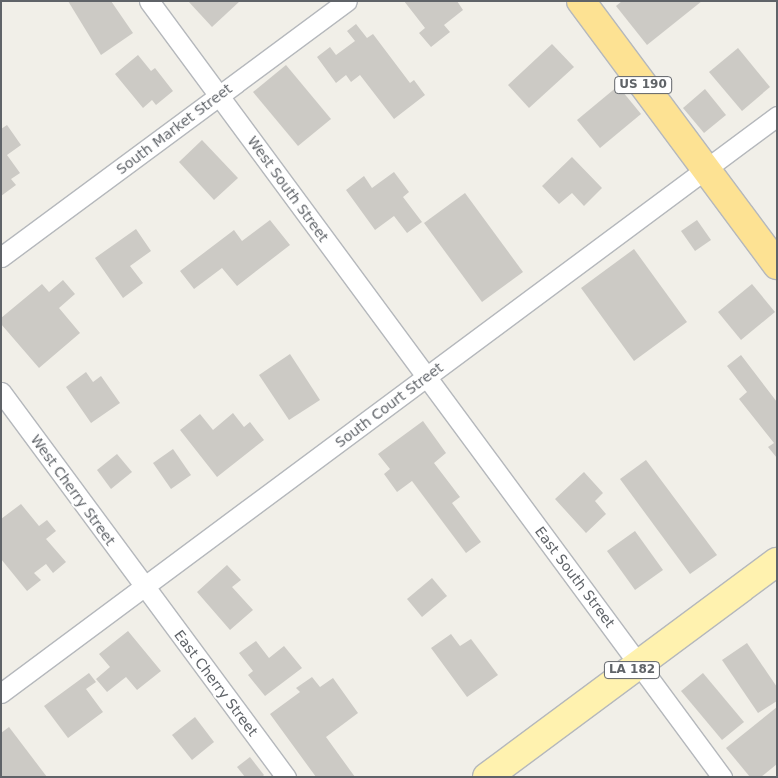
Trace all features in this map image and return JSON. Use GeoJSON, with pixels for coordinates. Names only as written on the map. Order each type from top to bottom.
{"type":"FeatureCollection","features":[{"type":"Feature","properties":{"kind":"highway","name":"US 190"},"geometry":{"type":"LineString","coordinates":[[581,1],[777,265]]}},
{"type":"Feature","properties":{"kind":"main road","name":"LA 182"},"geometry":{"type":"LineString","coordinates":[[487,777],[777,562]]}},
{"type":"Feature","properties":{"kind":"street","name":"West South Street"},"geometry":{"type":"LineString","coordinates":[[148,1],[426,377]]}},
{"type":"Feature","properties":{"kind":"street","name":"South Market Street"},"geometry":{"type":"LineString","coordinates":[[1,257],[347,1]]}},
{"type":"Feature","properties":{"kind":"street","name":"South Court Street"},"geometry":{"type":"LineString","coordinates":[[1,693],[146,588],[777,116]]}},
{"type":"Feature","properties":{"kind":"street","name":"East South Street"},"geometry":{"type":"LineString","coordinates":[[426,377],[722,777]]}},
{"type":"Feature","properties":{"kind":"street","name":"West Cherry Street"},"geometry":{"type":"LineString","coordinates":[[1,392],[146,588]]}},
{"type":"Feature","properties":{"kind":"street","name":"East Cherry Street"},"geometry":{"type":"LineString","coordinates":[[146,588],[286,777]]}},
{"type":"Feature","properties":{"kind":"building"},"geometry":{"type":"Polygon","coordinates":[[[68,1],[111,1],[133,33],[101,55],[68,1]]]}},
{"type":"Feature","properties":{"kind":"building"},"geometry":{"type":"Polygon","coordinates":[[[188,1],[240,1],[212,27],[188,1]]]}},
{"type":"Feature","properties":{"kind":"building"},"geometry":{"type":"Polygon","coordinates":[[[404,1],[457,1],[463,10],[444,25],[450,32],[431,47],[419,33],[425,28],[404,1]]]}},
{"type":"Feature","properties":{"kind":"building"},"geometry":{"type":"Polygon","coordinates":[[[622,1],[702,1],[647,45],[616,6],[622,1]]]}},
{"type":"Feature","properties":{"kind":"building"},"geometry":{"type":"Polygon","coordinates":[[[356,24],[367,38],[373,34],[410,83],[414,80],[425,95],[394,119],[360,75],[351,82],[346,75],[336,83],[317,57],[330,47],[336,55],[355,41],[347,31],[356,24]]]}},
{"type":"Feature","properties":{"kind":"building"},"geometry":{"type":"Polygon","coordinates":[[[552,44],[574,67],[529,108],[508,85],[552,44]]]}},
{"type":"Feature","properties":{"kind":"building"},"geometry":{"type":"Polygon","coordinates":[[[738,48],[770,87],[742,111],[709,72],[738,48]]]}},
{"type":"Feature","properties":{"kind":"building"},"geometry":{"type":"Polygon","coordinates":[[[138,55],[151,71],[155,68],[173,91],[156,105],[152,100],[143,108],[115,74],[138,55]]]}},
{"type":"Feature","properties":{"kind":"building"},"geometry":{"type":"Polygon","coordinates":[[[286,65],[331,119],[298,146],[253,92],[286,65]]]}},
{"type":"Feature","properties":{"kind":"building"},"geometry":{"type":"Polygon","coordinates":[[[618,86],[641,114],[600,148],[577,120],[618,86]]]}},
{"type":"Feature","properties":{"kind":"building"},"geometry":{"type":"Polygon","coordinates":[[[705,89],[726,115],[704,133],[683,108],[705,89]]]}},
{"type":"Feature","properties":{"kind":"building"},"geometry":{"type":"Polygon","coordinates":[[[7,125],[21,145],[7,155],[20,173],[11,179],[16,185],[1,196],[1,129],[7,125]]]}},
{"type":"Feature","properties":{"kind":"building"},"geometry":{"type":"Polygon","coordinates":[[[202,140],[238,178],[214,200],[179,162],[202,140]]]}},
{"type":"Feature","properties":{"kind":"building"},"geometry":{"type":"Polygon","coordinates":[[[572,157],[602,188],[584,206],[572,193],[559,204],[542,186],[572,157]]]}},
{"type":"Feature","properties":{"kind":"building"},"geometry":{"type":"Polygon","coordinates":[[[394,172],[409,192],[403,197],[422,222],[407,233],[394,216],[375,230],[346,190],[364,176],[372,188],[394,172]]]}},
{"type":"Feature","properties":{"kind":"building"},"geometry":{"type":"Polygon","coordinates":[[[465,193],[523,272],[482,302],[424,223],[465,193]]]}},
{"type":"Feature","properties":{"kind":"building"},"geometry":{"type":"Polygon","coordinates":[[[270,220],[290,245],[237,286],[222,268],[194,289],[180,271],[234,230],[242,241],[270,220]]]}},
{"type":"Feature","properties":{"kind":"building"},"geometry":{"type":"Polygon","coordinates":[[[697,220],[711,240],[695,251],[681,231],[697,220]]]}},
{"type":"Feature","properties":{"kind":"building"},"geometry":{"type":"Polygon","coordinates":[[[136,229],[151,251],[130,266],[143,283],[123,298],[95,258],[136,229]]]}},
{"type":"Feature","properties":{"kind":"building"},"geometry":{"type":"Polygon","coordinates":[[[634,249],[687,322],[634,361],[581,288],[634,249]]]}},
{"type":"Feature","properties":{"kind":"building"},"geometry":{"type":"Polygon","coordinates":[[[63,280],[75,294],[59,308],[80,333],[39,368],[1,324],[1,318],[42,284],[49,292],[63,280]]]}},
{"type":"Feature","properties":{"kind":"building"},"geometry":{"type":"Polygon","coordinates":[[[752,284],[775,312],[741,340],[718,312],[752,284]]]}},
{"type":"Feature","properties":{"kind":"building"},"geometry":{"type":"Polygon","coordinates":[[[290,354],[320,400],[289,420],[259,375],[290,354]]]}},
{"type":"Feature","properties":{"kind":"building"},"geometry":{"type":"Polygon","coordinates":[[[741,355],[777,402],[777,458],[768,447],[774,443],[739,399],[747,392],[727,366],[741,355]]]}},
{"type":"Feature","properties":{"kind":"building"},"geometry":{"type":"Polygon","coordinates":[[[86,372],[93,382],[101,376],[120,403],[91,423],[66,387],[86,372]]]}},
{"type":"Feature","properties":{"kind":"building"},"geometry":{"type":"Polygon","coordinates":[[[233,413],[244,427],[250,422],[264,440],[217,477],[180,430],[200,414],[213,430],[233,413]]]}},
{"type":"Feature","properties":{"kind":"building"},"geometry":{"type":"Polygon","coordinates":[[[423,421],[446,453],[434,463],[460,497],[452,503],[481,542],[466,553],[412,481],[397,492],[384,474],[390,469],[378,454],[423,421]]]}},
{"type":"Feature","properties":{"kind":"building"},"geometry":{"type":"Polygon","coordinates":[[[173,449],[191,475],[171,489],[153,463],[173,449]]]}},
{"type":"Feature","properties":{"kind":"building"},"geometry":{"type":"Polygon","coordinates":[[[117,454],[132,472],[111,489],[97,470],[117,454]]]}},
{"type":"Feature","properties":{"kind":"building"},"geometry":{"type":"Polygon","coordinates":[[[646,460],[717,555],[690,574],[620,479],[646,460]]]}},
{"type":"Feature","properties":{"kind":"building"},"geometry":{"type":"Polygon","coordinates":[[[584,472],[603,493],[595,501],[606,514],[586,533],[555,499],[584,472]]]}},
{"type":"Feature","properties":{"kind":"building"},"geometry":{"type":"Polygon","coordinates":[[[21,504],[39,526],[47,520],[56,531],[46,539],[66,562],[53,573],[46,564],[34,573],[41,580],[27,591],[1,559],[1,519],[21,504]]]}},
{"type":"Feature","properties":{"kind":"building"},"geometry":{"type":"Polygon","coordinates":[[[635,531],[663,570],[635,590],[607,551],[635,531]]]}},
{"type":"Feature","properties":{"kind":"building"},"geometry":{"type":"Polygon","coordinates":[[[227,565],[241,580],[232,587],[253,610],[230,630],[197,592],[227,565]]]}},
{"type":"Feature","properties":{"kind":"building"},"geometry":{"type":"Polygon","coordinates":[[[432,578],[447,596],[422,617],[407,599],[432,578]]]}},
{"type":"Feature","properties":{"kind":"building"},"geometry":{"type":"Polygon","coordinates":[[[128,631],[161,671],[137,690],[126,677],[107,692],[96,679],[110,667],[99,654],[128,631]]]}},
{"type":"Feature","properties":{"kind":"building"},"geometry":{"type":"Polygon","coordinates":[[[451,634],[460,646],[471,639],[498,675],[467,697],[431,648],[451,634]]]}},
{"type":"Feature","properties":{"kind":"building"},"geometry":{"type":"Polygon","coordinates":[[[256,641],[269,658],[284,646],[302,668],[265,696],[248,675],[253,671],[239,653],[256,641]]]}},
{"type":"Feature","properties":{"kind":"building"},"geometry":{"type":"Polygon","coordinates":[[[747,643],[777,687],[777,701],[758,713],[722,660],[747,643]]]}},
{"type":"Feature","properties":{"kind":"building"},"geometry":{"type":"Polygon","coordinates":[[[89,673],[96,682],[86,689],[103,712],[68,738],[44,706],[89,673]]]}},
{"type":"Feature","properties":{"kind":"building"},"geometry":{"type":"Polygon","coordinates":[[[703,673],[744,722],[722,740],[681,691],[703,673]]]}},
{"type":"Feature","properties":{"kind":"building"},"geometry":{"type":"Polygon","coordinates":[[[312,677],[320,687],[333,678],[358,713],[326,737],[355,777],[316,777],[270,714],[300,692],[296,688],[312,677]]]}},
{"type":"Feature","properties":{"kind":"building"},"geometry":{"type":"Polygon","coordinates":[[[777,707],[777,764],[761,777],[750,777],[726,748],[777,707]]]}},
{"type":"Feature","properties":{"kind":"building"},"geometry":{"type":"Polygon","coordinates":[[[195,717],[214,742],[192,760],[172,735],[195,717]]]}},
{"type":"Feature","properties":{"kind":"building"},"geometry":{"type":"Polygon","coordinates":[[[9,727],[47,777],[1,777],[1,733],[9,727]]]}},
{"type":"Feature","properties":{"kind":"building"},"geometry":{"type":"Polygon","coordinates":[[[250,757],[264,775],[262,777],[245,777],[237,767],[250,757]]]}}]}
